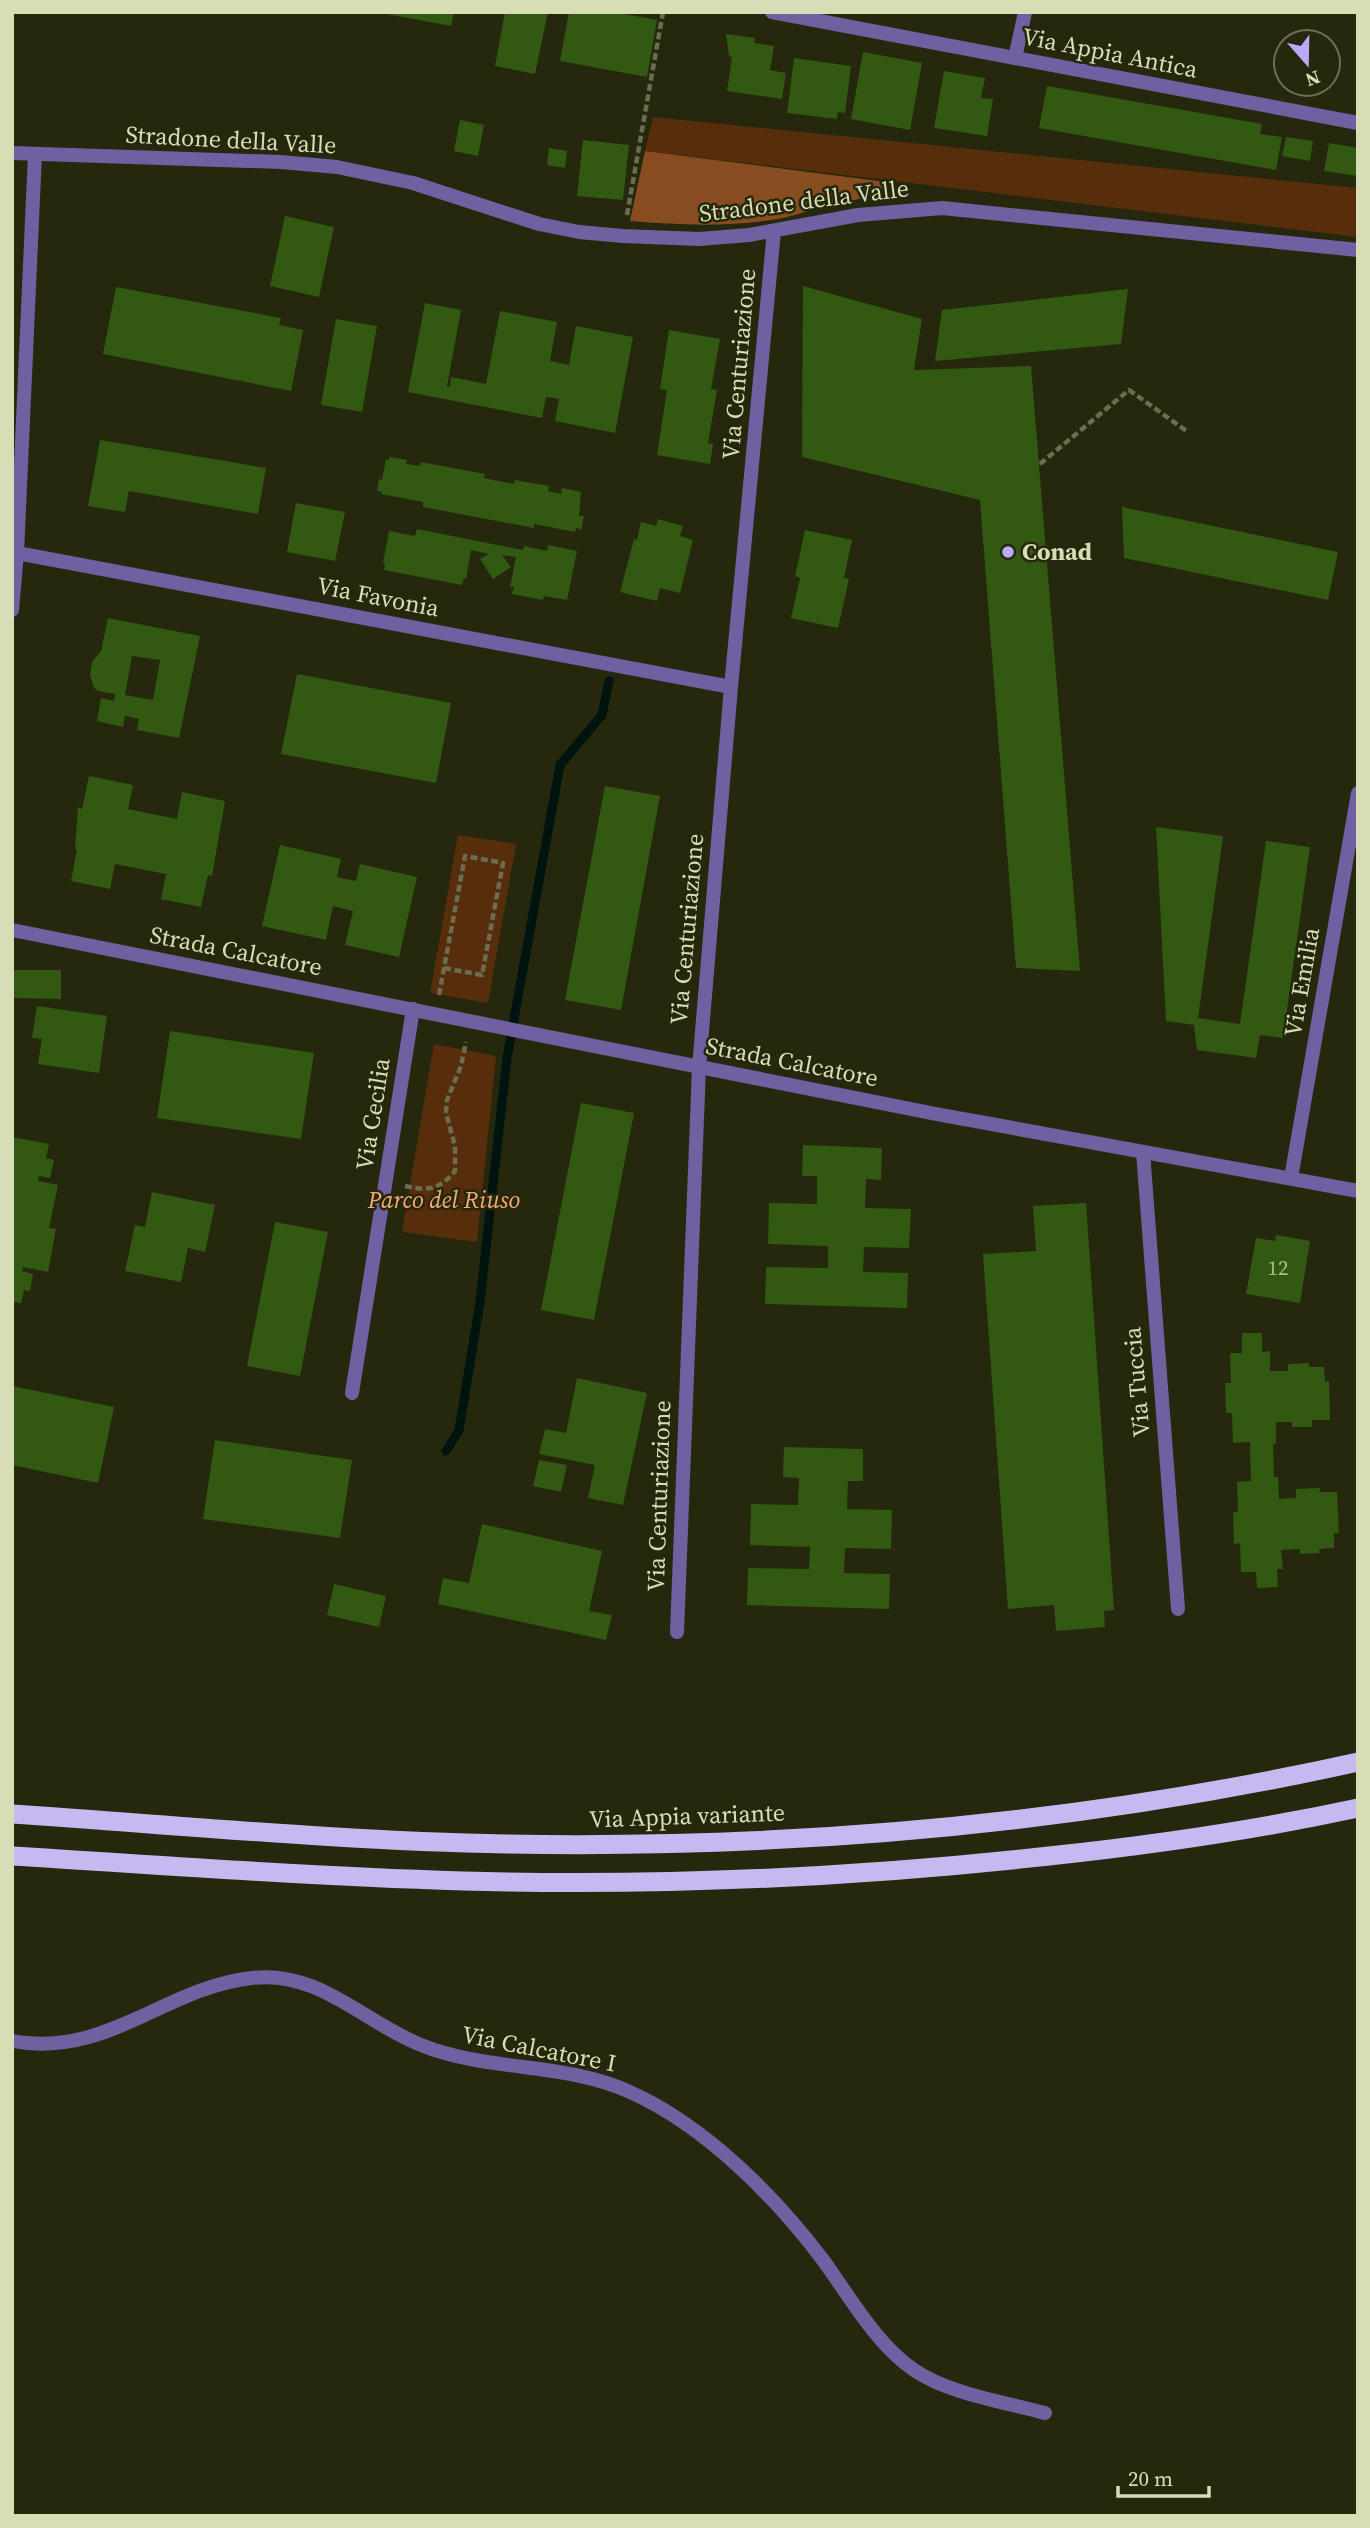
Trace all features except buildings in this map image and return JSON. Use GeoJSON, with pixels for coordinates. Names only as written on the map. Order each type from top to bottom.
{"type":"FeatureCollection","features":[{"type":"Feature","properties":{"kind":"highway","name":"Via Appia variante"},"geometry":{"type":"LineString","coordinates":[[12,1814],[449,1842],[628,1844],[761,1840],[951,1826],[1075,1813],[1201,1793],[1358,1762]]}},
{"type":"Feature","properties":{"kind":"highway"},"geometry":{"type":"LineString","coordinates":[[12,1856],[266,1872],[493,1881],[758,1879],[949,1867],[1142,1846],[1236,1832],[1358,1808]]}},
{"type":"Feature","properties":{"kind":"street","name":"Via Appia Antica"},"geometry":{"type":"LineString","coordinates":[[772,12],[1358,123]]}},
{"type":"Feature","properties":{"kind":"street"},"geometry":{"type":"LineString","coordinates":[[1015,58],[1025,12]]}},
{"type":"Feature","properties":{"kind":"street","name":"Stradone della Valle"},"geometry":{"type":"LineString","coordinates":[[12,153],[281,162],[337,167],[413,183],[539,224],[579,232],[624,236],[699,239],[774,231],[858,215],[942,208],[1358,250]]}},
{"type":"Feature","properties":{"kind":"street"},"geometry":{"type":"LineString","coordinates":[[12,610],[17,553],[35,154]]}},
{"type":"Feature","properties":{"kind":"street","name":"Via Centuriazione"},"geometry":{"type":"LineString","coordinates":[[677,1633],[699,1067],[774,231]]}},
{"type":"Feature","properties":{"kind":"street","name":"Via Favonia"},"geometry":{"type":"LineString","coordinates":[[17,553],[731,687]]}},
{"type":"Feature","properties":{"kind":"street","name":"Via Emilia"},"geometry":{"type":"LineString","coordinates":[[1291,1178],[1358,793]]}},
{"type":"Feature","properties":{"kind":"street","name":"Strada Calcatore"},"geometry":{"type":"LineString","coordinates":[[12,930],[699,1067],[1358,1191]]}},
{"type":"Feature","properties":{"kind":"street","name":"Via Cecilia"},"geometry":{"type":"LineString","coordinates":[[352,1393],[413,1009]]}},
{"type":"Feature","properties":{"kind":"street","name":"Via Tuccia"},"geometry":{"type":"LineString","coordinates":[[1143,1152],[1178,1609]]}},
{"type":"Feature","properties":{"kind":"street","name":"Via Calcatore I"},"geometry":{"type":"LineString","coordinates":[[12,2041],[47,2044],[92,2037],[216,1986],[248,1978],[277,1977],[327,1992],[387,2030],[441,2052],[499,2066],[580,2076],[615,2086],[644,2098],[672,2115],[746,2174],[796,2226],[882,2340],[915,2371],[955,2388],[1045,2413]]}},
{"type":"Feature","properties":{"kind":"path"},"geometry":{"type":"LineString","coordinates":[[624,236],[663,12]]}},
{"type":"Feature","properties":{"kind":"path"},"geometry":{"type":"LineString","coordinates":[[1040,464],[1129,390],[1188,432]]}},
{"type":"Feature","properties":{"kind":"path"},"geometry":{"type":"LineString","coordinates":[[435,1013],[465,856],[503,863],[482,975],[444,968]]}},
{"type":"Feature","properties":{"kind":"path"},"geometry":{"type":"LineString","coordinates":[[385,1182],[431,1189],[448,1180],[455,1171],[455,1146],[446,1113],[447,1100],[461,1066],[471,1021]]}},
{"type":"Feature","properties":{"kind":"green space"},"geometry":{"type":"Polygon","coordinates":[[[653,117],[1358,188],[1358,237],[645,151],[653,117]]]}},
{"type":"Feature","properties":{"kind":"green space"},"geometry":{"type":"Polygon","coordinates":[[[458,835],[516,844],[488,1003],[430,993],[458,835]]]}},
{"type":"Feature","properties":{"kind":"green space","name":"Parco del Riuso"},"geometry":{"type":"Polygon","coordinates":[[[434,1044],[496,1056],[477,1242],[402,1232],[434,1044]]]}},
{"type":"Feature","properties":{"kind":"shaded area"},"geometry":{"type":"Polygon","coordinates":[[[645,151],[894,183],[860,199],[771,220],[700,225],[630,221],[645,151]]]}},
{"type":"Feature","properties":{"kind":"waterway"},"geometry":{"type":"LineString","coordinates":[[446,1451],[459,1430],[480,1302],[507,1058],[560,765],[602,715],[609,681]]}},
{"type":"Feature","properties":{"kind":"place","name":"Conad"},"geometry":{"type":"Point","coordinates":[1008,552]}}]}
